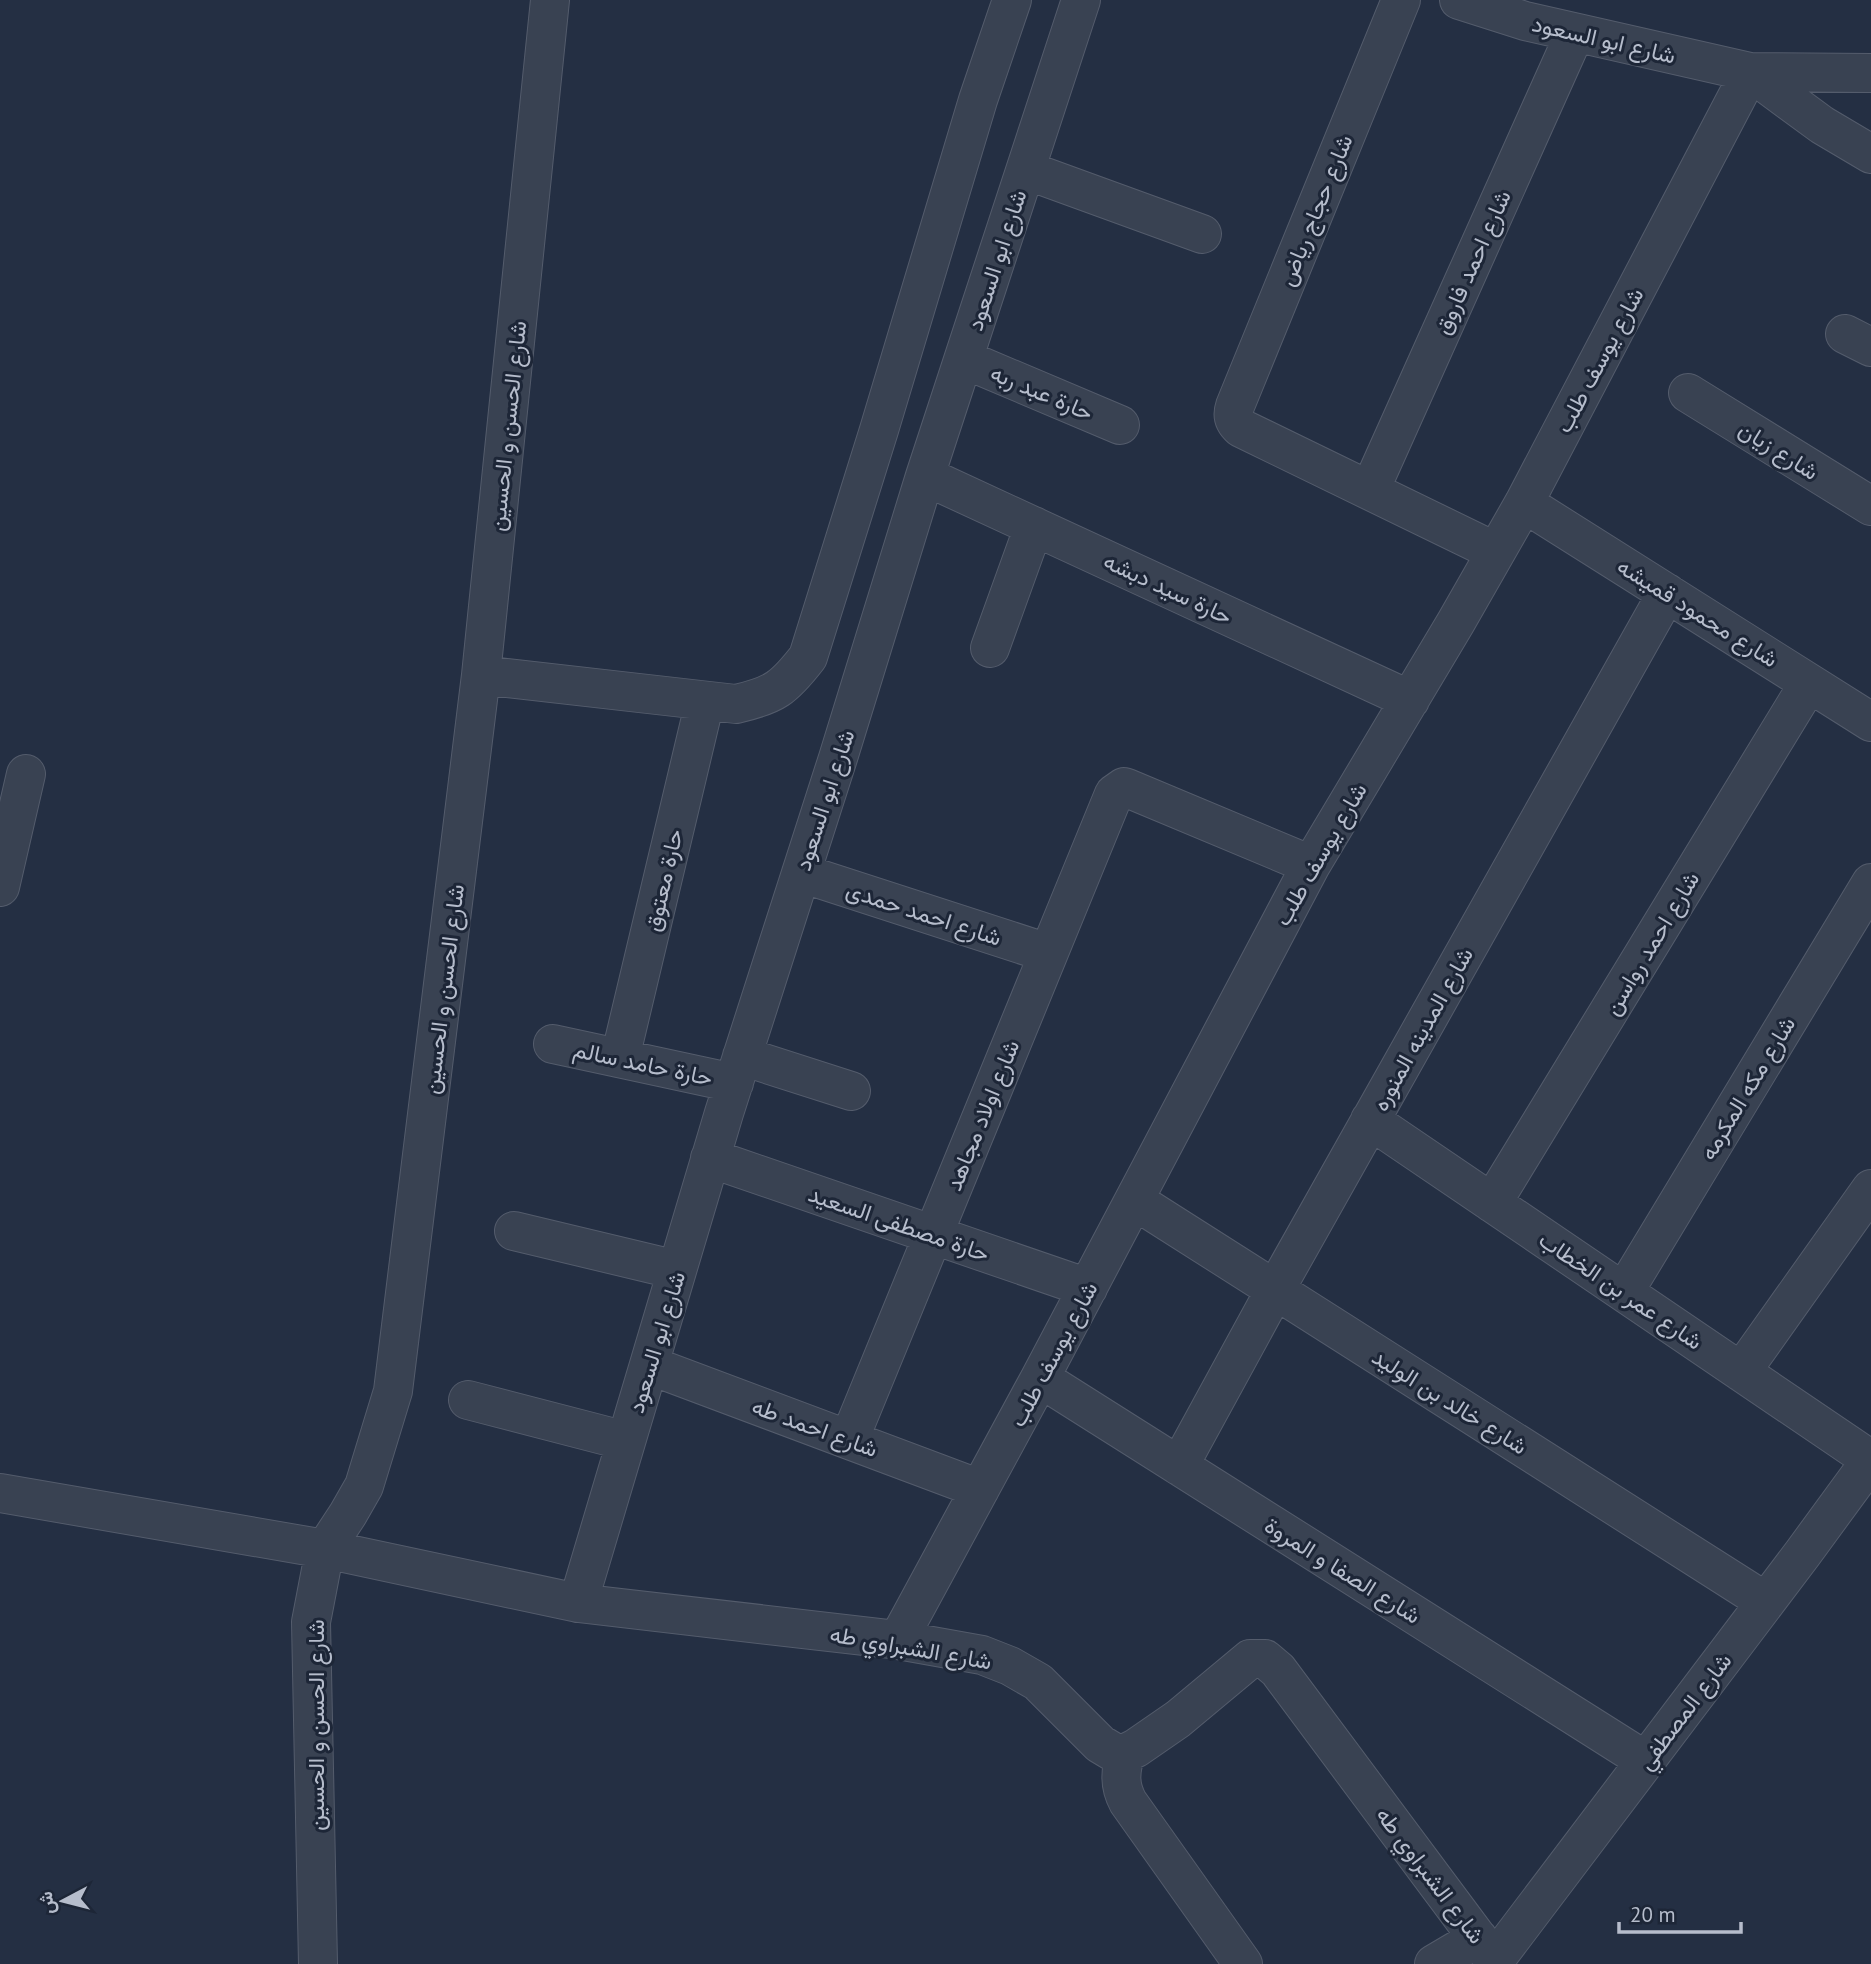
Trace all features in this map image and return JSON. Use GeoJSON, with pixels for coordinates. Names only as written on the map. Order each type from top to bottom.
{"type":"FeatureCollection","features":[{"type":"Feature","properties":{"kind":"street","name":"شارع الحسن و الحسين"},"geometry":{"type":"LineString","coordinates":[[318,1964],[311,1622],[325,1549],[364,1486],[393,1391],[481,675],[550,0]]}},
{"type":"Feature","properties":{"kind":"street"},"geometry":{"type":"LineString","coordinates":[[481,675],[736,704],[765,697],[790,680],[808,657],[978,100],[1012,0]]}},
{"type":"Feature","properties":{"kind":"street","name":"شارع ابو السعود"},"geometry":{"type":"LineString","coordinates":[[578,1604],[710,1158],[925,476],[1081,0]]}},
{"type":"Feature","properties":{"kind":"street","name":"شارع حجاج رياض"},"geometry":{"type":"LineString","coordinates":[[1370,491],[1241,428],[1233,415],[1401,0]]}},
{"type":"Feature","properties":{"kind":"street","name":"شارع ابو السعود"},"geometry":{"type":"LineString","coordinates":[[1459,0],[1525,21],[1750,72]]}},
{"type":"Feature","properties":{"kind":"street","name":"شارع احمد فاروق"},"geometry":{"type":"LineString","coordinates":[[1370,491],[1575,33]]}},
{"type":"Feature","properties":{"kind":"street"},"geometry":{"type":"LineString","coordinates":[[1750,72],[1871,73]]}},
{"type":"Feature","properties":{"kind":"street"},"geometry":{"type":"LineString","coordinates":[[1750,72],[1822,125],[1871,154]]}},
{"type":"Feature","properties":{"kind":"street","name":"شارع يوسف طلب"},"geometry":{"type":"LineString","coordinates":[[898,1640],[1041,1378],[1311,865],[1524,503],[1750,72]]}},
{"type":"Feature","properties":{"kind":"street"},"geometry":{"type":"LineString","coordinates":[[1026,170],[1202,234]]}},
{"type":"Feature","properties":{"kind":"street","name":"حارة عبد ربه"},"geometry":{"type":"LineString","coordinates":[[964,359],[1119,425]]}},
{"type":"Feature","properties":{"kind":"street","name":"شارع زيان"},"geometry":{"type":"LineString","coordinates":[[1688,393],[1871,506]]}},
{"type":"Feature","properties":{"kind":"street","name":"حارة سيد دبشه"},"geometry":{"type":"LineString","coordinates":[[925,476],[1410,700]]}},
{"type":"Feature","properties":{"kind":"street"},"geometry":{"type":"LineString","coordinates":[[1370,491],[1496,552]]}},
{"type":"Feature","properties":{"kind":"street","name":"شارع محمود قميشه"},"geometry":{"type":"LineString","coordinates":[[1524,503],[1871,722]]}},
{"type":"Feature","properties":{"kind":"street"},"geometry":{"type":"LineString","coordinates":[[990,648],[1034,526]]}},
{"type":"Feature","properties":{"kind":"street","name":"شارع المدينه المنوره"},"geometry":{"type":"LineString","coordinates":[[1179,1466],[1370,1120],[1667,593]]}},
{"type":"Feature","properties":{"kind":"street","name":"شارع احمد رواسن"},"geometry":{"type":"LineString","coordinates":[[1492,1203],[1809,683]]}},
{"type":"Feature","properties":{"kind":"street","name":"حارة معتوق"},"geometry":{"type":"LineString","coordinates":[[620,1058],[705,701]]}},
{"type":"Feature","properties":{"kind":"street"},"geometry":{"type":"LineString","coordinates":[[0,887],[26,774]]}},
{"type":"Feature","properties":{"kind":"street","name":"شارع اولاد مجاهد"},"geometry":{"type":"LineString","coordinates":[[849,1440],[1111,797],[1124,787],[1127,788],[1311,865]]}},
{"type":"Feature","properties":{"kind":"street","name":"شارع احمد حمدى"},"geometry":{"type":"LineString","coordinates":[[801,873],[1048,953]]}},
{"type":"Feature","properties":{"kind":"street","name":"شارع مكه المكرمه"},"geometry":{"type":"LineString","coordinates":[[1624,1292],[1871,883]]}},
{"type":"Feature","properties":{"kind":"street","name":"حارة حامد سالم"},"geometry":{"type":"LineString","coordinates":[[553,1044],[620,1058],[738,1069],[851,1091]]}},
{"type":"Feature","properties":{"kind":"street","name":"شارع عمر بن الخطاب"},"geometry":{"type":"LineString","coordinates":[[1370,1120],[1871,1460]]}},
{"type":"Feature","properties":{"kind":"street","name":"حارة مصطفى السعيد"},"geometry":{"type":"LineString","coordinates":[[710,1158],[1088,1288]]}},
{"type":"Feature","properties":{"kind":"street"},"geometry":{"type":"LineString","coordinates":[[1741,1372],[1871,1189]]}},
{"type":"Feature","properties":{"kind":"street","name":"شارع خالد بن الوليد"},"geometry":{"type":"LineString","coordinates":[[1134,1200],[1766,1602]]}},
{"type":"Feature","properties":{"kind":"street"},"geometry":{"type":"LineString","coordinates":[[514,1231],[677,1270]]}},
{"type":"Feature","properties":{"kind":"street","name":"شارع احمد طه"},"geometry":{"type":"LineString","coordinates":[[649,1365],[981,1489]]}},
{"type":"Feature","properties":{"kind":"street","name":"شارع الصفا و المروة"},"geometry":{"type":"LineString","coordinates":[[1041,1378],[1646,1761]]}},
{"type":"Feature","properties":{"kind":"street"},"geometry":{"type":"LineString","coordinates":[[468,1400],[626,1441]]}},
{"type":"Feature","properties":{"kind":"street","name":"شارع المصطفي"},"geometry":{"type":"LineString","coordinates":[[1490,1954],[1646,1761],[1871,1460]]}},
{"type":"Feature","properties":{"kind":"street","name":"شارع الشبراوي طه"},"geometry":{"type":"LineString","coordinates":[[0,1493],[325,1549],[578,1604],[898,1640],[982,1655],[1010,1666],[1038,1682],[1100,1744],[1115,1753],[1126,1753],[1136,1748],[1178,1719],[1250,1659],[1265,1659],[1278,1670],[1490,1954]]}},
{"type":"Feature","properties":{"kind":"street"},"geometry":{"type":"LineString","coordinates":[[1126,1753],[1121,1768],[1121,1784],[1128,1802],[1243,1964]]}},
{"type":"Feature","properties":{"kind":"street"},"geometry":{"type":"LineString","coordinates":[[1434,1964],[1490,1954]]}}]}
